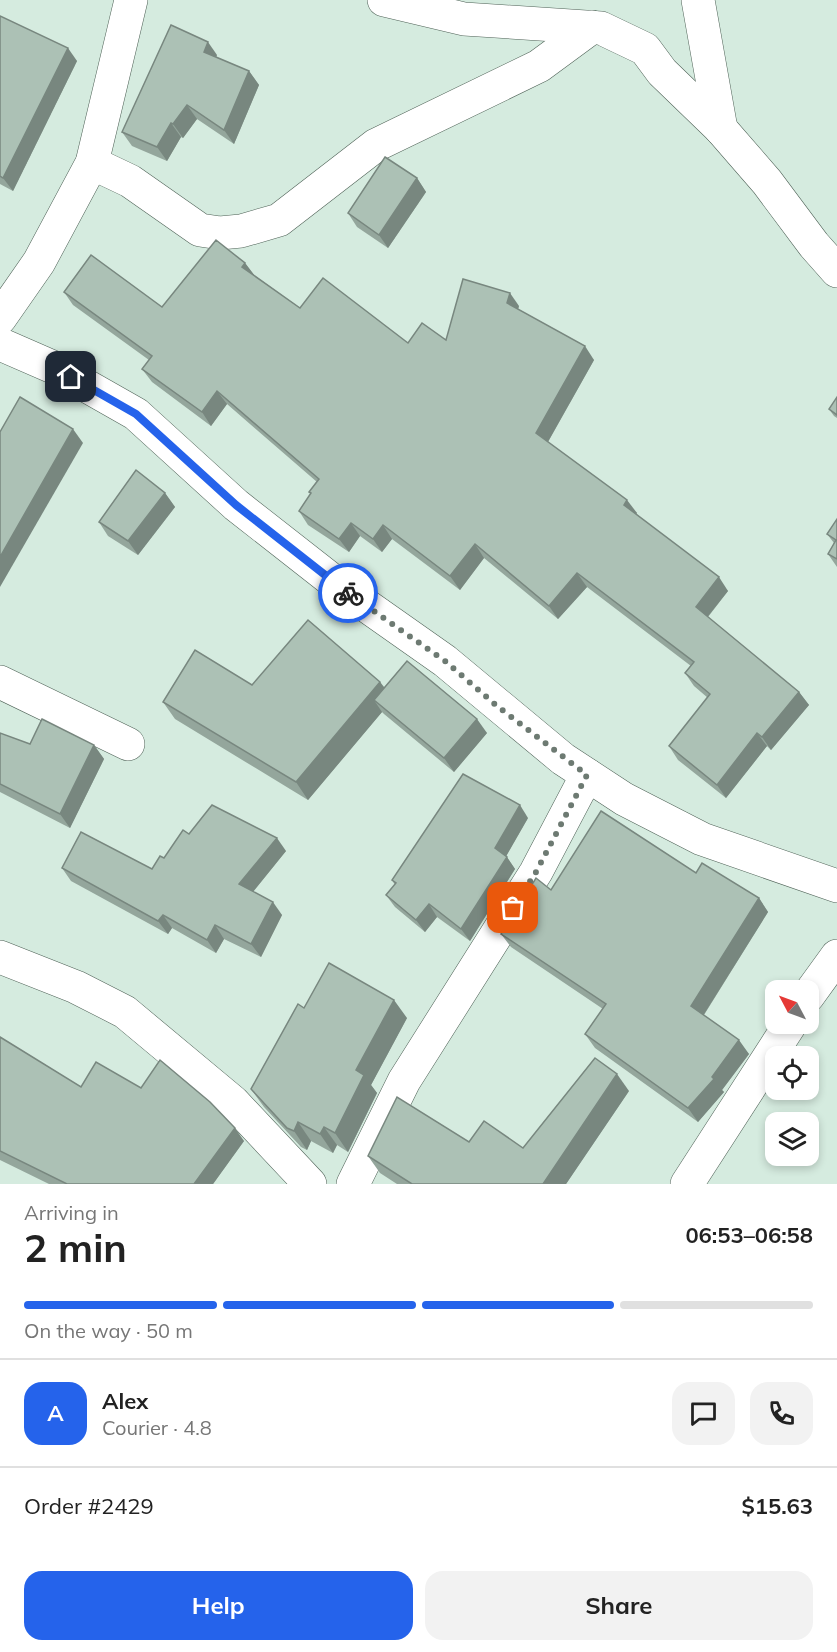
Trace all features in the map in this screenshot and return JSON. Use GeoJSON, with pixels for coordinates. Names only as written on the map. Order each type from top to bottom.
{"type":"FeatureCollection","features":[{"type":"Feature","properties":{"kind":"street"},"geometry":{"type":"LineString","coordinates":[[0,318],[39,262],[92,163],[131,0]]}},
{"type":"Feature","properties":{"kind":"street"},"geometry":{"type":"LineString","coordinates":[[384,0],[464,19],[601,28],[645,49],[662,72],[722,129],[767,182],[837,272]]}},
{"type":"Feature","properties":{"kind":"street"},"geometry":{"type":"LineString","coordinates":[[698,0],[722,129]]}},
{"type":"Feature","properties":{"kind":"street"},"geometry":{"type":"LineString","coordinates":[[92,163],[130,181],[200,230],[220,233],[241,231],[279,220],[376,145],[539,66],[592,27]]}},
{"type":"Feature","properties":{"kind":"street"},"geometry":{"type":"LineString","coordinates":[[0,345],[55,368],[136,414],[236,505],[347,592],[445,661],[497,706],[587,775],[624,799],[702,839],[835,884]]}},
{"type":"Feature","properties":{"kind":"street"},"geometry":{"type":"LineString","coordinates":[[0,682],[128,744]]}},
{"type":"Feature","properties":{"kind":"street"},"geometry":{"type":"LineString","coordinates":[[353,1184],[404,1082],[536,872],[587,775]]}},
{"type":"Feature","properties":{"kind":"street"},"geometry":{"type":"LineString","coordinates":[[819,981],[837,956]]}},
{"type":"Feature","properties":{"kind":"street"},"geometry":{"type":"LineString","coordinates":[[0,957],[76,987],[125,1012],[233,1102],[310,1184]]}},
{"type":"Feature","properties":{"kind":"street"},"geometry":{"type":"LineString","coordinates":[[687,1184],[784,1034]]}},
{"type":"Feature","properties":{"kind":"building"},"geometry":{"type":"Polygon","coordinates":[[[0,16],[68,48],[3,178],[0,176],[0,16]]]}},
{"type":"Feature","properties":{"kind":"building"},"geometry":{"type":"Polygon","coordinates":[[[171,25],[208,42],[204,52],[249,71],[224,130],[187,105],[173,124],[171,123],[157,147],[122,132],[171,25]]]}},
{"type":"Feature","properties":{"kind":"building"},"geometry":{"type":"Polygon","coordinates":[[[385,157],[417,178],[379,235],[348,213],[385,157]]]}},
{"type":"Feature","properties":{"kind":"building"},"geometry":{"type":"Polygon","coordinates":[[[216,240],[245,263],[242,267],[300,308],[323,278],[408,343],[422,323],[446,340],[463,279],[510,293],[507,303],[585,346],[536,433],[627,500],[624,505],[719,577],[696,607],[799,692],[762,737],[757,733],[717,785],[669,746],[710,694],[685,673],[694,662],[577,573],[549,606],[475,544],[450,576],[383,525],[373,539],[351,523],[339,539],[299,511],[319,479],[217,391],[202,412],[142,369],[152,356],[64,292],[91,255],[162,307],[216,240]]]}},
{"type":"Feature","properties":{"kind":"building"},"geometry":{"type":"Polygon","coordinates":[[[20,397],[73,429],[0,557],[0,432],[20,397]]]}},
{"type":"Feature","properties":{"kind":"building"},"geometry":{"type":"Polygon","coordinates":[[[837,397],[837,415],[829,409],[837,397]]]}},
{"type":"Feature","properties":{"kind":"building"},"geometry":{"type":"Polygon","coordinates":[[[136,470],[165,493],[128,541],[99,522],[136,470]]]}},
{"type":"Feature","properties":{"kind":"building"},"geometry":{"type":"Polygon","coordinates":[[[837,519],[837,559],[828,554],[836,540],[827,534],[837,519]]]}},
{"type":"Feature","properties":{"kind":"building"},"geometry":{"type":"Polygon","coordinates":[[[308,620],[380,682],[296,782],[163,702],[195,650],[252,685],[308,620]]]}},
{"type":"Feature","properties":{"kind":"building"},"geometry":{"type":"Polygon","coordinates":[[[407,661],[477,719],[444,758],[374,700],[407,661]]]}},
{"type":"Feature","properties":{"kind":"building"},"geometry":{"type":"Polygon","coordinates":[[[42,719],[94,745],[60,814],[0,784],[0,733],[30,744],[42,719]]]}},
{"type":"Feature","properties":{"kind":"building"},"geometry":{"type":"Polygon","coordinates":[[[463,774],[520,805],[495,848],[507,857],[461,929],[429,904],[416,920],[386,895],[396,883],[392,880],[463,774]]]}},
{"type":"Feature","properties":{"kind":"building"},"geometry":{"type":"Polygon","coordinates":[[[212,805],[277,838],[239,884],[273,902],[251,944],[215,925],[207,940],[163,915],[158,921],[62,868],[81,832],[152,869],[160,856],[164,858],[183,830],[189,834],[212,805]]]}},
{"type":"Feature","properties":{"kind":"building"},"geometry":{"type":"Polygon","coordinates":[[[601,811],[696,873],[702,863],[759,898],[691,1006],[739,1040],[712,1077],[714,1079],[688,1108],[585,1034],[606,1004],[501,934],[536,878],[551,890],[601,811]]]}},
{"type":"Feature","properties":{"kind":"building"},"geometry":{"type":"Polygon","coordinates":[[[329,963],[394,1000],[356,1070],[364,1075],[335,1133],[324,1127],[320,1134],[298,1122],[294,1131],[287,1128],[251,1089],[298,1004],[304,1008],[329,963]]]}},
{"type":"Feature","properties":{"kind":"building"},"geometry":{"type":"Polygon","coordinates":[[[0,1037],[81,1087],[96,1062],[141,1088],[160,1060],[210,1102],[235,1128],[194,1184],[67,1184],[0,1151],[0,1037]]]}},
{"type":"Feature","properties":{"kind":"building"},"geometry":{"type":"Polygon","coordinates":[[[595,1058],[617,1074],[543,1184],[412,1184],[368,1156],[397,1097],[469,1142],[484,1121],[523,1148],[595,1058]]]}},
{"type":"Feature","properties":{"kind":"way so far"},"geometry":{"type":"LineString","coordinates":[[348,593],[445,661],[563,759],[587,775],[536,872],[513,908]]}},
{"type":"Feature","properties":{"kind":"route"},"geometry":{"type":"LineString","coordinates":[[71,377],[104,393],[136,414],[236,505],[348,593]]}}]}
